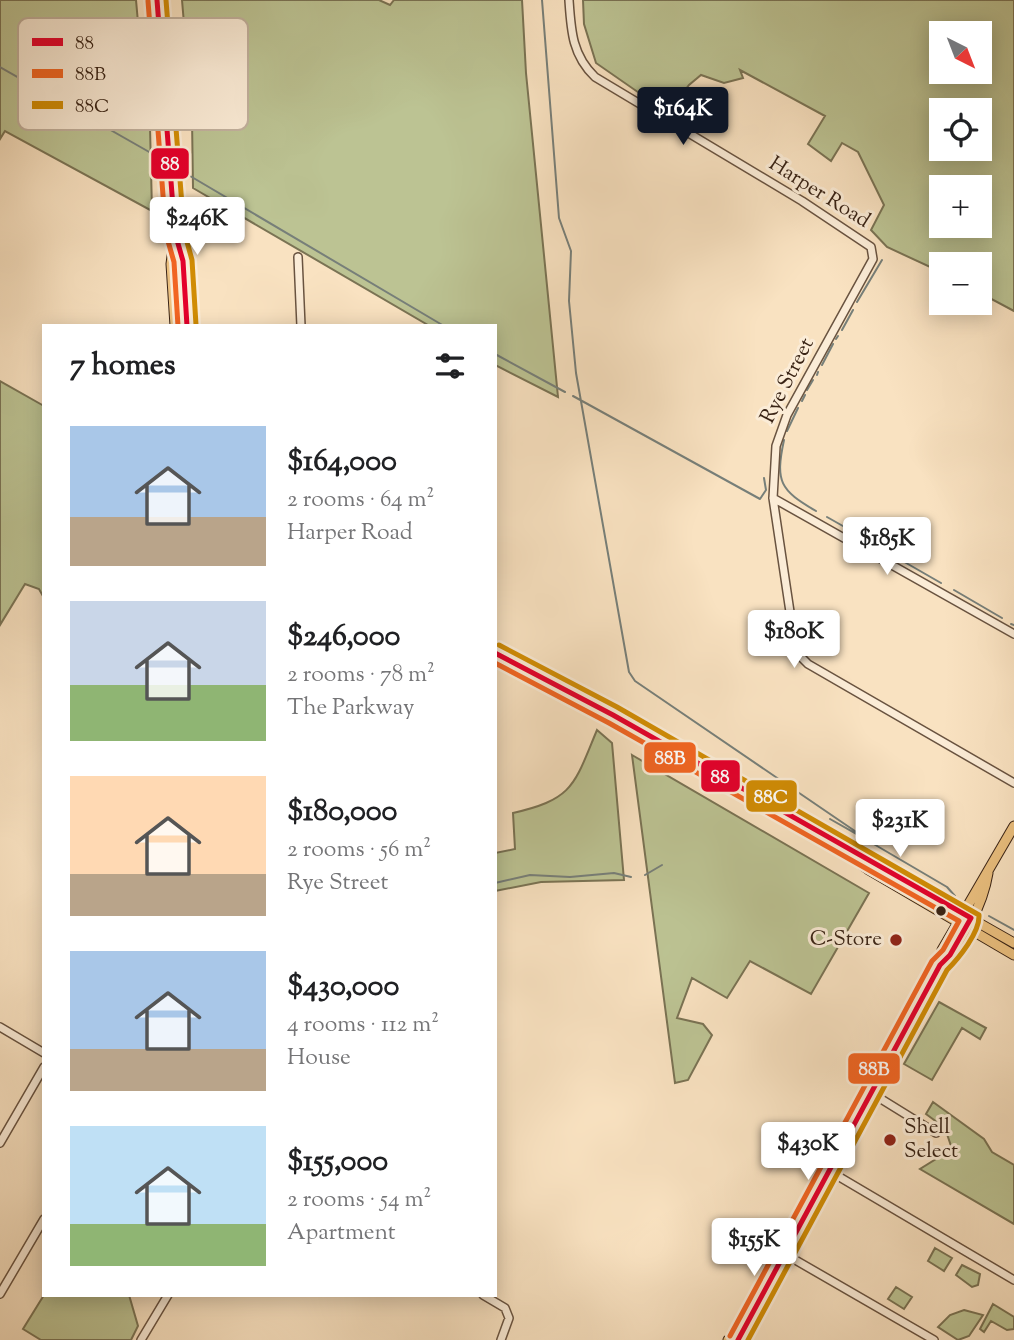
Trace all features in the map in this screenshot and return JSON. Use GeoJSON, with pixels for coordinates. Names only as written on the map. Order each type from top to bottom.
{"type":"FeatureCollection","features":[{"type":"Feature","properties":{"kind":"main road"},"geometry":{"type":"LineString","coordinates":[[157,0],[158,18]]}},
{"type":"Feature","properties":{"kind":"main road"},"geometry":{"type":"LineString","coordinates":[[167,130],[175,233],[183,261],[187,324]]}},
{"type":"Feature","properties":{"kind":"main road"},"geometry":{"type":"LineString","coordinates":[[175,233],[171,264],[176,324]]}},
{"type":"Feature","properties":{"kind":"main road"},"geometry":{"type":"LineString","coordinates":[[497,648],[511,660]]}},
{"type":"Feature","properties":{"kind":"main road"},"geometry":{"type":"LineString","coordinates":[[497,654],[822,835],[869,870],[1014,943]]}},
{"type":"Feature","properties":{"kind":"main road"},"geometry":{"type":"LineString","coordinates":[[729,1340],[741,1338],[940,965],[942,950],[964,920],[1014,826]]}},
{"type":"Feature","properties":{"kind":"main road"},"geometry":{"type":"LineString","coordinates":[[964,920],[1014,955]]}},
{"type":"Feature","properties":{"kind":"street","name":"Harper Road"},"geometry":{"type":"LineString","coordinates":[[569,0],[574,46],[583,64],[594,77],[866,243],[871,247],[873,259]]}},
{"type":"Feature","properties":{"kind":"street"},"geometry":{"type":"LineString","coordinates":[[298,257],[301,324]]}},
{"type":"Feature","properties":{"kind":"street","name":"Rye Street"},"geometry":{"type":"LineString","coordinates":[[873,259],[787,415],[776,446],[773,498],[796,652],[808,664],[1014,783]]}},
{"type":"Feature","properties":{"kind":"street"},"geometry":{"type":"LineString","coordinates":[[773,498],[1014,634]]}},
{"type":"Feature","properties":{"kind":"street"},"geometry":{"type":"LineString","coordinates":[[0,1027],[42,1052]]}},
{"type":"Feature","properties":{"kind":"street"},"geometry":{"type":"LineString","coordinates":[[0,1143],[42,1070]]}},
{"type":"Feature","properties":{"kind":"street"},"geometry":{"type":"LineString","coordinates":[[873,1094],[936,1133]]}},
{"type":"Feature","properties":{"kind":"street"},"geometry":{"type":"LineString","coordinates":[[831,1172],[1014,1280]]}},
{"type":"Feature","properties":{"kind":"street"},"geometry":{"type":"LineString","coordinates":[[0,1294],[42,1222]]}},
{"type":"Feature","properties":{"kind":"street"},"geometry":{"type":"LineString","coordinates":[[785,1254],[934,1340]]}},
{"type":"Feature","properties":{"kind":"street"},"geometry":{"type":"LineString","coordinates":[[141,1340],[167,1297]]}},
{"type":"Feature","properties":{"kind":"street"},"geometry":{"type":"LineString","coordinates":[[486,1297],[505,1308],[509,1318],[501,1340]]}},
{"type":"Feature","properties":{"kind":"green space"},"geometry":{"type":"Polygon","coordinates":[[[0,0],[136,0],[138,18],[18,18],[18,130],[150,130],[152,211],[5,131],[0,139],[0,0]]]}},
{"type":"Feature","properties":{"kind":"green space"},"geometry":{"type":"Polygon","coordinates":[[[182,0],[379,0],[390,5],[394,0],[522,0],[526,73],[558,397],[497,366],[497,324],[426,324],[193,188],[192,130],[248,130],[248,18],[184,18],[182,0]]]}},
{"type":"Feature","properties":{"kind":"green space"},"geometry":{"type":"Polygon","coordinates":[[[583,0],[1014,0],[1014,311],[992,299],[992,252],[929,252],[929,266],[887,247],[871,230],[884,205],[858,152],[842,143],[831,161],[808,144],[825,116],[740,70],[743,78],[724,83],[701,75],[689,85],[668,113],[596,63],[584,24],[583,0]]]}},
{"type":"Feature","properties":{"kind":"green space"},"geometry":{"type":"Polygon","coordinates":[[[0,381],[42,405],[42,594],[39,589],[25,584],[0,625],[0,381]]]}},
{"type":"Feature","properties":{"kind":"green space"},"geometry":{"type":"Polygon","coordinates":[[[597,730],[612,743],[624,880],[541,882],[497,891],[497,853],[515,849],[513,813],[549,802],[560,795],[569,787],[583,764],[597,730]]]}},
{"type":"Feature","properties":{"kind":"green space"},"geometry":{"type":"Polygon","coordinates":[[[632,755],[869,893],[811,994],[750,961],[727,998],[692,978],[677,1018],[703,1024],[712,1035],[688,1080],[675,1083],[632,755]]]}},
{"type":"Feature","properties":{"kind":"green space"},"geometry":{"type":"Polygon","coordinates":[[[939,1002],[986,1028],[980,1039],[962,1028],[932,1080],[904,1064],[939,1002]]]}},
{"type":"Feature","properties":{"kind":"green space"},"geometry":{"type":"Polygon","coordinates":[[[933,1102],[984,1139],[992,1152],[1014,1165],[1014,1224],[920,1169],[952,1149],[945,1128],[926,1114],[933,1102]]]}},
{"type":"Feature","properties":{"kind":"green space"},"geometry":{"type":"Polygon","coordinates":[[[935,1248],[952,1258],[944,1271],[928,1261],[935,1248]]]}},
{"type":"Feature","properties":{"kind":"green space"},"geometry":{"type":"Polygon","coordinates":[[[962,1265],[980,1274],[978,1285],[972,1287],[956,1275],[962,1265]]]}},
{"type":"Feature","properties":{"kind":"green space"},"geometry":{"type":"Polygon","coordinates":[[[896,1287],[912,1297],[904,1309],[888,1299],[896,1287]]]}},
{"type":"Feature","properties":{"kind":"green space"},"geometry":{"type":"Polygon","coordinates":[[[43,1297],[130,1297],[138,1326],[131,1340],[41,1340],[23,1329],[43,1297]]]}},
{"type":"Feature","properties":{"kind":"green space"},"geometry":{"type":"Polygon","coordinates":[[[993,1304],[1014,1317],[1014,1329],[1007,1330],[991,1321],[984,1332],[980,1329],[993,1304]]]}},
{"type":"Feature","properties":{"kind":"green space"},"geometry":{"type":"Polygon","coordinates":[[[964,1310],[983,1315],[969,1336],[958,1340],[938,1327],[950,1315],[964,1310]]]}},
{"type":"Feature","properties":{"kind":"waterway"},"geometry":{"type":"LineString","coordinates":[[542,0],[559,218],[571,251],[569,301],[576,373],[629,672],[635,681],[871,842]]}},
{"type":"Feature","properties":{"kind":"waterway"},"geometry":{"type":"LineString","coordinates":[[0,67],[18,77]]}},
{"type":"Feature","properties":{"kind":"waterway"},"geometry":{"type":"LineString","coordinates":[[111,130],[158,157]]}},
{"type":"Feature","properties":{"kind":"waterway"},"geometry":{"type":"LineString","coordinates":[[185,173],[441,324]]}},
{"type":"Feature","properties":{"kind":"waterway"},"geometry":{"type":"LineString","coordinates":[[857,302],[882,260]]}},
{"type":"Feature","properties":{"kind":"waterway"},"geometry":{"type":"LineString","coordinates":[[842,330],[853,310]]}},
{"type":"Feature","properties":{"kind":"waterway"},"geometry":{"type":"LineString","coordinates":[[822,365],[833,344]]}},
{"type":"Feature","properties":{"kind":"waterway"},"geometry":{"type":"LineString","coordinates":[[497,355],[565,392]]}},
{"type":"Feature","properties":{"kind":"waterway"},"geometry":{"type":"LineString","coordinates":[[807,390],[813,380]]}},
{"type":"Feature","properties":{"kind":"waterway"},"geometry":{"type":"LineString","coordinates":[[802,401],[805,395]]}},
{"type":"Feature","properties":{"kind":"waterway"},"geometry":{"type":"LineString","coordinates":[[573,396],[760,499],[766,490],[764,478]]}},
{"type":"Feature","properties":{"kind":"waterway"},"geometry":{"type":"LineString","coordinates":[[787,431],[798,408]]}},
{"type":"Feature","properties":{"kind":"waterway"},"geometry":{"type":"LineString","coordinates":[[784,440],[780,466],[783,483],[795,497],[816,511]]}},
{"type":"Feature","properties":{"kind":"waterway"},"geometry":{"type":"LineString","coordinates":[[827,517],[857,534]]}},
{"type":"Feature","properties":{"kind":"waterway"},"geometry":{"type":"LineString","coordinates":[[869,541],[883,549]]}},
{"type":"Feature","properties":{"kind":"waterway"},"geometry":{"type":"LineString","coordinates":[[894,556],[941,583]]}},
{"type":"Feature","properties":{"kind":"waterway"},"geometry":{"type":"LineString","coordinates":[[954,590],[1002,618]]}},
{"type":"Feature","properties":{"kind":"waterway"},"geometry":{"type":"LineString","coordinates":[[855,833],[830,819],[858,835]]}},
{"type":"Feature","properties":{"kind":"waterway"},"geometry":{"type":"LineString","coordinates":[[872,843],[947,887],[955,896]]}},
{"type":"Feature","properties":{"kind":"waterway"},"geometry":{"type":"LineString","coordinates":[[645,875],[662,865]]}},
{"type":"Feature","properties":{"kind":"waterway"},"geometry":{"type":"LineString","coordinates":[[497,883],[530,875],[570,877],[614,873],[631,877]]}},
{"type":"Feature","properties":{"kind":"waterway"},"geometry":{"type":"LineString","coordinates":[[989,916],[1014,930]]}},
{"type":"Feature","properties":{"kind":"transit line","name":"88"},"geometry":{"type":"LineString","coordinates":[[157,0],[158,18]]}},
{"type":"Feature","properties":{"kind":"transit line","name":"88C"},"geometry":{"type":"LineString","coordinates":[[166,0],[167,18]]}},
{"type":"Feature","properties":{"kind":"transit line","name":"88B"},"geometry":{"type":"LineString","coordinates":[[148,1],[149,18]]}},
{"type":"Feature","properties":{"kind":"transit line","name":"88B"},"geometry":{"type":"LineString","coordinates":[[158,130],[166,234],[174,262],[178,324]]}},
{"type":"Feature","properties":{"kind":"transit line","name":"88"},"geometry":{"type":"LineString","coordinates":[[167,130],[175,233],[183,261],[187,324]]}},
{"type":"Feature","properties":{"kind":"transit line","name":"88C"},"geometry":{"type":"LineString","coordinates":[[176,130],[184,231],[192,260],[196,324]]}},
{"type":"Feature","properties":{"kind":"transit line","name":"88C"},"geometry":{"type":"LineString","coordinates":[[499,645],[617,707],[979,915],[972,937],[947,970],[748,1340]]}},
{"type":"Feature","properties":{"kind":"transit line","name":"88"},"geometry":{"type":"LineString","coordinates":[[497,654],[613,715],[971,918],[950,955],[940,965],[738,1340]]}},
{"type":"Feature","properties":{"kind":"transit line","name":"88B"},"geometry":{"type":"LineString","coordinates":[[497,664],[609,723],[959,921],[943,950],[932,961],[730,1336]]}},
{"type":"Feature","properties":{"kind":"place","name":"C-Store"},"geometry":{"type":"Point","coordinates":[896,940]}},
{"type":"Feature","properties":{"kind":"place","name":"Shell Select"},"geometry":{"type":"Point","coordinates":[890,1140]}}]}
